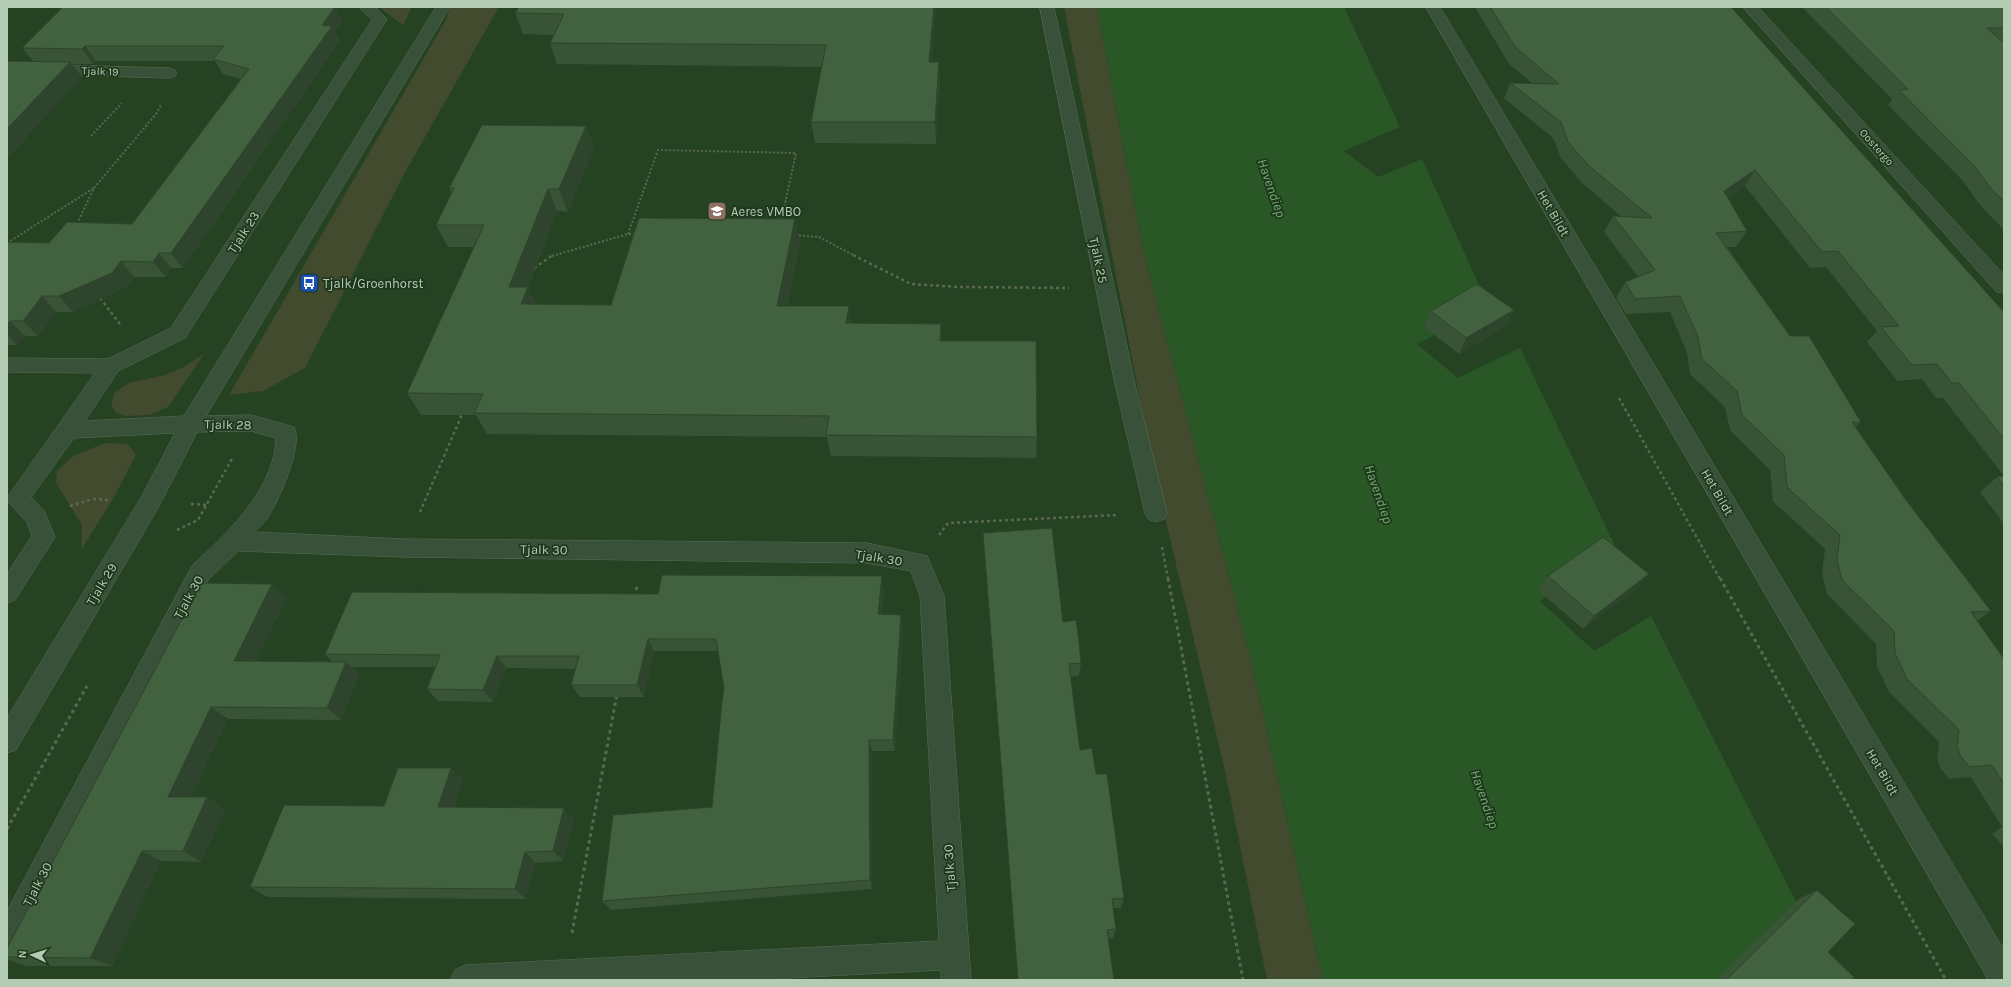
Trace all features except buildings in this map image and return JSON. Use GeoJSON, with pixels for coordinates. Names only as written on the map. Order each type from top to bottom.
{"type":"FeatureCollection","features":[{"type":"Feature","properties":{"kind":"street","name":"Tjalk 23"},"geometry":{"type":"LineString","coordinates":[[68,430],[111,366],[140,350],[178,333],[380,19],[366,7]]}},
{"type":"Feature","properties":{"kind":"street"},"geometry":{"type":"LineString","coordinates":[[190,424],[443,7]]}},
{"type":"Feature","properties":{"kind":"street","name":"Tjalk 25"},"geometry":{"type":"LineString","coordinates":[[1047,7],[1125,384],[1156,513]]}},
{"type":"Feature","properties":{"kind":"street","name":"Het Bildt"},"geometry":{"type":"LineString","coordinates":[[1433,7],[2004,978]]}},
{"type":"Feature","properties":{"kind":"street","name":"Oostergo"},"geometry":{"type":"LineString","coordinates":[[1750,7],[2004,287]]}},
{"type":"Feature","properties":{"kind":"street","name":"Tjalk 19"},"geometry":{"type":"LineString","coordinates":[[7,74],[22,69],[169,73]]}},
{"type":"Feature","properties":{"kind":"street"},"geometry":{"type":"LineString","coordinates":[[7,365],[111,366]]}},
{"type":"Feature","properties":{"kind":"street","name":"Tjalk 28"},"geometry":{"type":"LineString","coordinates":[[68,430],[190,424],[251,423],[287,433],[282,462],[259,512],[233,541]]}},
{"type":"Feature","properties":{"kind":"street","name":"Tjalk 29"},"geometry":{"type":"LineString","coordinates":[[7,741],[150,502],[190,424]]}},
{"type":"Feature","properties":{"kind":"street"},"geometry":{"type":"LineString","coordinates":[[7,593],[44,537],[36,517],[12,498],[68,430]]}},
{"type":"Feature","properties":{"kind":"street","name":"Tjalk 30"},"geometry":{"type":"LineString","coordinates":[[7,940],[200,573],[233,541],[404,548],[867,552],[919,563],[932,596],[955,968],[552,976],[465,980]]}},
{"type":"Feature","properties":{"kind":"path"},"geometry":{"type":"LineString","coordinates":[[76,227],[94,188],[156,114],[170,87],[169,73]]}},
{"type":"Feature","properties":{"kind":"path"},"geometry":{"type":"LineString","coordinates":[[91,136],[124,102]]}},
{"type":"Feature","properties":{"kind":"path"},"geometry":{"type":"LineString","coordinates":[[628,234],[658,150],[796,153],[780,227]]}},
{"type":"Feature","properties":{"kind":"path"},"geometry":{"type":"LineString","coordinates":[[7,243],[94,188]]}},
{"type":"Feature","properties":{"kind":"path"},"geometry":{"type":"LineString","coordinates":[[529,271],[554,254],[628,234],[644,234]]}},
{"type":"Feature","properties":{"kind":"path"},"geometry":{"type":"LineString","coordinates":[[792,235],[820,237],[911,284],[959,287],[1105,288]]}},
{"type":"Feature","properties":{"kind":"path"},"geometry":{"type":"LineString","coordinates":[[97,295],[140,350]]}},
{"type":"Feature","properties":{"kind":"path"},"geometry":{"type":"LineString","coordinates":[[1618,396],[1946,980]]}},
{"type":"Feature","properties":{"kind":"path"},"geometry":{"type":"LineString","coordinates":[[404,548],[466,406]]}},
{"type":"Feature","properties":{"kind":"path"},"geometry":{"type":"LineString","coordinates":[[173,532],[198,520],[251,423]]}},
{"type":"Feature","properties":{"kind":"path"},"geometry":{"type":"LineString","coordinates":[[919,563],[948,523],[1156,513],[1243,980]]}},
{"type":"Feature","properties":{"kind":"path"},"geometry":{"type":"LineString","coordinates":[[634,605],[644,550]]}},
{"type":"Feature","properties":{"kind":"path"},"geometry":{"type":"LineString","coordinates":[[7,829],[88,684]]}},
{"type":"Feature","properties":{"kind":"path"},"geometry":{"type":"LineString","coordinates":[[552,976],[618,692]]}},
{"type":"Feature","properties":{"kind":"shaded area"},"geometry":{"type":"Polygon","coordinates":[[[379,7],[412,7],[403,25],[379,7]]]}},
{"type":"Feature","properties":{"kind":"shaded area"},"geometry":{"type":"Polygon","coordinates":[[[450,7],[499,7],[404,174],[305,368],[263,391],[229,395],[446,20],[450,7]]]}},
{"type":"Feature","properties":{"kind":"shaded area"},"geometry":{"type":"Polygon","coordinates":[[[1064,7],[1097,7],[1143,249],[1251,659],[1323,980],[1267,980],[1225,771],[1153,467],[1064,7]]]}},
{"type":"Feature","properties":{"kind":"shaded area"},"geometry":{"type":"Polygon","coordinates":[[[204,354],[168,407],[150,415],[125,416],[116,412],[111,405],[115,392],[129,383],[165,375],[184,367],[204,354]]]}},
{"type":"Feature","properties":{"kind":"shaded area"},"geometry":{"type":"Polygon","coordinates":[[[105,443],[128,444],[136,455],[113,499],[81,550],[82,525],[56,483],[57,471],[73,456],[105,443]]]}},
{"type":"Feature","properties":{"kind":"water","name":"Havendiep"},"geometry":{"type":"Polygon","coordinates":[[[1097,7],[1344,7],[1400,127],[1344,151],[1378,177],[1422,159],[1489,307],[1417,344],[1458,378],[1520,348],[1618,552],[1540,601],[1594,651],[1651,616],[1809,927],[1749,980],[1323,980],[1251,659],[1143,249],[1097,7]]]}},
{"type":"Feature","properties":{"kind":"place","name":"Aeres VMBO"},"geometry":{"type":"Point","coordinates":[717,211]}},
{"type":"Feature","properties":{"kind":"place","name":"Tjalk/Groenhorst"},"geometry":{"type":"Point","coordinates":[309,283]}}]}
